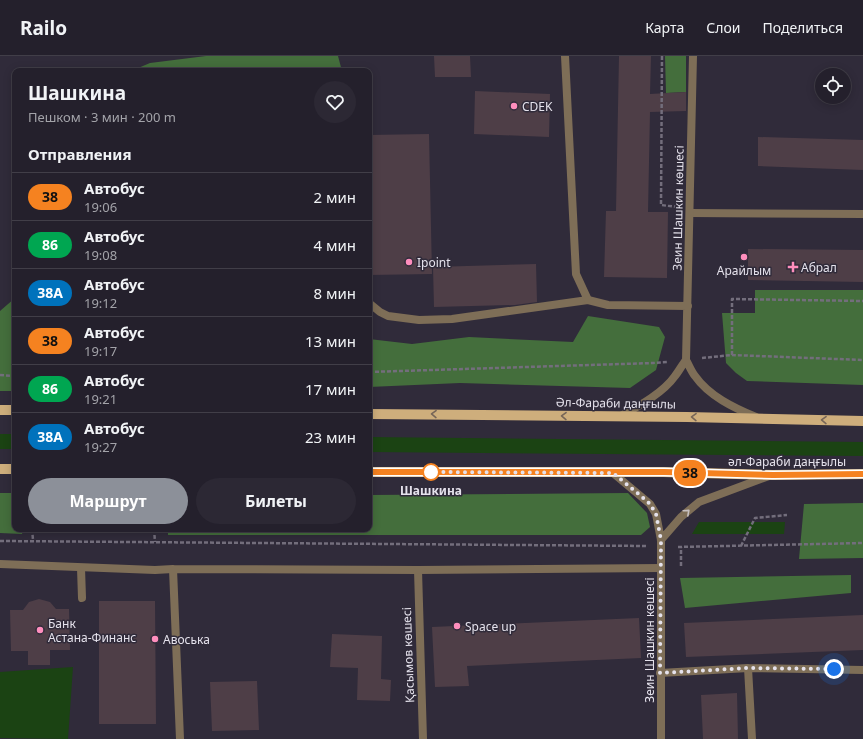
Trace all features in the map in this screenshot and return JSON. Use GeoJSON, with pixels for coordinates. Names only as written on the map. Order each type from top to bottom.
{"type":"FeatureCollection","features":[{"type":"Feature","properties":{"kind":"main road"},"geometry":{"type":"LineString","coordinates":[[0,410],[12,410]]}},
{"type":"Feature","properties":{"kind":"main road","name":"Әл-Фараби даңғылы"},"geometry":{"type":"LineString","coordinates":[[372,414],[863,420]]}},
{"type":"Feature","properties":{"kind":"main road"},"geometry":{"type":"LineString","coordinates":[[0,469],[12,469]]}},
{"type":"Feature","properties":{"kind":"main road"},"geometry":{"type":"LineString","coordinates":[[372,472],[613,473]]}},
{"type":"Feature","properties":{"kind":"main road","name":"әл-Фараби даңғылы"},"geometry":{"type":"LineString","coordinates":[[613,473],[664,472],[773,475],[863,474]]}},
{"type":"Feature","properties":{"kind":"street"},"geometry":{"type":"LineString","coordinates":[[565,56],[576,274],[588,300]]}},
{"type":"Feature","properties":{"kind":"street","name":"Зеин Шашкин көшесі"},"geometry":{"type":"LineString","coordinates":[[686,360],[693,56]]}},
{"type":"Feature","properties":{"kind":"street"},"geometry":{"type":"LineString","coordinates":[[690,210],[863,214]]}},
{"type":"Feature","properties":{"kind":"street"},"geometry":{"type":"LineString","coordinates":[[372,305],[388,316],[419,320],[452,319],[588,300],[608,305],[688,306]]}},
{"type":"Feature","properties":{"kind":"street"},"geometry":{"type":"LineString","coordinates":[[621,416],[660,391],[675,378],[686,360]]}},
{"type":"Feature","properties":{"kind":"street"},"geometry":{"type":"LineString","coordinates":[[686,360],[695,377],[712,393],[730,406],[760,419]]}},
{"type":"Feature","properties":{"kind":"street","name":"Зеин Шашкин көшесі"},"geometry":{"type":"LineString","coordinates":[[613,473],[650,504],[656,514],[661,540],[661,739]]}},
{"type":"Feature","properties":{"kind":"street"},"geometry":{"type":"LineString","coordinates":[[661,540],[681,517],[698,502],[773,475]]}},
{"type":"Feature","properties":{"kind":"street"},"geometry":{"type":"LineString","coordinates":[[0,564],[156,570],[661,568]]}},
{"type":"Feature","properties":{"kind":"street"},"geometry":{"type":"LineString","coordinates":[[81,568],[82,598]]}},
{"type":"Feature","properties":{"kind":"street"},"geometry":{"type":"LineString","coordinates":[[173,569],[180,739]]}},
{"type":"Feature","properties":{"kind":"street","name":"Қасымов көшесі"},"geometry":{"type":"LineString","coordinates":[[418,570],[423,739]]}},
{"type":"Feature","properties":{"kind":"street"},"geometry":{"type":"LineString","coordinates":[[748,668],[752,739]]}},
{"type":"Feature","properties":{"kind":"street"},"geometry":{"type":"LineString","coordinates":[[660,673],[748,668],[863,670]]}},
{"type":"Feature","properties":{"kind":"path"},"geometry":{"type":"LineString","coordinates":[[662,56],[661,205],[690,210]]}},
{"type":"Feature","properties":{"kind":"path"},"geometry":{"type":"LineString","coordinates":[[732,355],[732,299],[863,301]]}},
{"type":"Feature","properties":{"kind":"path"},"geometry":{"type":"LineString","coordinates":[[702,358],[732,355],[863,360]]}},
{"type":"Feature","properties":{"kind":"path"},"geometry":{"type":"LineString","coordinates":[[372,372],[669,362]]}},
{"type":"Feature","properties":{"kind":"path"},"geometry":{"type":"LineString","coordinates":[[0,376],[12,376]]}},
{"type":"Feature","properties":{"kind":"path"},"geometry":{"type":"LineString","coordinates":[[742,546],[755,518],[787,515]]}},
{"type":"Feature","properties":{"kind":"path"},"geometry":{"type":"LineString","coordinates":[[32,532],[33,540]]}},
{"type":"Feature","properties":{"kind":"path"},"geometry":{"type":"LineString","coordinates":[[154,532],[155,542]]}},
{"type":"Feature","properties":{"kind":"path"},"geometry":{"type":"LineString","coordinates":[[0,541],[33,540],[652,546]]}},
{"type":"Feature","properties":{"kind":"path"},"geometry":{"type":"LineString","coordinates":[[681,566],[680,547],[863,544]]}},
{"type":"Feature","properties":{"kind":"green space"},"geometry":{"type":"Polygon","coordinates":[[[206,56],[338,56],[341,68],[138,68],[150,63],[206,56]]]}},
{"type":"Feature","properties":{"kind":"green space"},"geometry":{"type":"Polygon","coordinates":[[[665,56],[686,56],[686,92],[666,93],[665,56]]]}},
{"type":"Feature","properties":{"kind":"green space"},"geometry":{"type":"Polygon","coordinates":[[[755,290],[863,290],[863,385],[747,381],[736,373],[726,363],[722,313],[755,313],[755,290]]]}},
{"type":"Feature","properties":{"kind":"green space"},"geometry":{"type":"Polygon","coordinates":[[[12,301],[12,391],[0,391],[0,311],[12,301]]]}},
{"type":"Feature","properties":{"kind":"green space"},"geometry":{"type":"Polygon","coordinates":[[[588,316],[659,327],[665,337],[656,370],[630,388],[460,383],[372,387],[372,339],[412,344],[469,337],[573,342],[588,316]]]}},
{"type":"Feature","properties":{"kind":"green space"},"geometry":{"type":"Polygon","coordinates":[[[0,434],[12,434],[12,449],[0,449],[0,434]]]}},
{"type":"Feature","properties":{"kind":"green space"},"geometry":{"type":"Polygon","coordinates":[[[372,437],[863,442],[863,456],[372,452],[372,437]]]}},
{"type":"Feature","properties":{"kind":"green space"},"geometry":{"type":"Polygon","coordinates":[[[0,493],[12,493],[12,532],[22,532],[22,534],[0,533],[0,493]]]}},
{"type":"Feature","properties":{"kind":"green space"},"geometry":{"type":"Polygon","coordinates":[[[628,493],[647,513],[650,527],[641,535],[168,535],[168,532],[372,532],[372,495],[628,493]]]}},
{"type":"Feature","properties":{"kind":"green space"},"geometry":{"type":"Polygon","coordinates":[[[863,503],[863,558],[799,559],[804,504],[863,503]]]}},
{"type":"Feature","properties":{"kind":"green space"},"geometry":{"type":"Polygon","coordinates":[[[699,522],[785,522],[784,534],[692,534],[699,522]]]}},
{"type":"Feature","properties":{"kind":"green space"},"geometry":{"type":"Polygon","coordinates":[[[851,575],[851,593],[685,608],[680,578],[851,575]]]}},
{"type":"Feature","properties":{"kind":"green space"},"geometry":{"type":"Polygon","coordinates":[[[73,667],[68,739],[0,738],[0,672],[73,667]]]}},
{"type":"Feature","properties":{"kind":"building"},"geometry":{"type":"Polygon","coordinates":[[[434,56],[470,56],[471,77],[435,77],[434,56]]]}},
{"type":"Feature","properties":{"kind":"building"},"geometry":{"type":"Polygon","coordinates":[[[619,56],[651,56],[650,94],[686,92],[686,111],[650,112],[648,212],[668,212],[667,278],[604,277],[606,211],[616,211],[619,56]]]}},
{"type":"Feature","properties":{"kind":"building"},"geometry":{"type":"Polygon","coordinates":[[[475,91],[550,94],[549,137],[474,134],[475,91]]]}},
{"type":"Feature","properties":{"kind":"building"},"geometry":{"type":"Polygon","coordinates":[[[429,134],[432,274],[372,275],[372,135],[429,134]]]}},
{"type":"Feature","properties":{"kind":"building"},"geometry":{"type":"Polygon","coordinates":[[[758,137],[863,140],[863,170],[758,166],[758,137]]]}},
{"type":"Feature","properties":{"kind":"building"},"geometry":{"type":"Polygon","coordinates":[[[748,249],[863,250],[863,282],[748,280],[748,249]]]}},
{"type":"Feature","properties":{"kind":"building"},"geometry":{"type":"Polygon","coordinates":[[[536,264],[537,302],[515,305],[434,307],[433,267],[536,264]]]}},
{"type":"Feature","properties":{"kind":"building","name":"Банк Астана-Финанс"},"geometry":{"type":"Polygon","coordinates":[[[39,599],[50,602],[56,609],[69,609],[70,650],[50,650],[50,665],[28,665],[28,651],[11,651],[10,610],[23,610],[29,602],[39,599]]]}},
{"type":"Feature","properties":{"kind":"building"},"geometry":{"type":"Polygon","coordinates":[[[99,601],[155,601],[156,724],[99,724],[99,601]]]}},
{"type":"Feature","properties":{"kind":"building"},"geometry":{"type":"Polygon","coordinates":[[[863,615],[863,650],[686,657],[684,623],[863,615]]]}},
{"type":"Feature","properties":{"kind":"building"},"geometry":{"type":"Polygon","coordinates":[[[639,618],[641,658],[467,666],[469,686],[435,687],[432,627],[639,618]]]}},
{"type":"Feature","properties":{"kind":"building"},"geometry":{"type":"Polygon","coordinates":[[[332,634],[382,636],[381,679],[391,680],[390,701],[357,700],[358,668],[330,667],[332,634]]]}},
{"type":"Feature","properties":{"kind":"building"},"geometry":{"type":"Polygon","coordinates":[[[257,681],[259,730],[212,731],[210,682],[257,681]]]}},
{"type":"Feature","properties":{"kind":"building"},"geometry":{"type":"Polygon","coordinates":[[[737,693],[738,739],[703,739],[701,695],[737,693]]]}},
{"type":"Feature","properties":{"kind":"bus line","name":"38"},"geometry":{"type":"LineString","coordinates":[[372,472],[664,472],[773,475],[863,474]]}},
{"type":"Feature","properties":{"kind":"place","name":"CDEK"},"geometry":{"type":"Point","coordinates":[514,106]}},
{"type":"Feature","properties":{"kind":"place","name":"Арайлым"},"geometry":{"type":"Point","coordinates":[744,257]}},
{"type":"Feature","properties":{"kind":"place","name":"Ipoint"},"geometry":{"type":"Point","coordinates":[409,262]}},
{"type":"Feature","properties":{"kind":"place","name":"Абрал"},"geometry":{"type":"Point","coordinates":[793,267]}},
{"type":"Feature","properties":{"kind":"place","name":"Шашкина"},"geometry":{"type":"Point","coordinates":[431,472]}},
{"type":"Feature","properties":{"kind":"place","name":"Space up"},"geometry":{"type":"Point","coordinates":[457,626]}},
{"type":"Feature","properties":{"kind":"place","name":"Банк Астана-Финанс"},"geometry":{"type":"Point","coordinates":[40,630]}},
{"type":"Feature","properties":{"kind":"place","name":"Авоська"},"geometry":{"type":"Point","coordinates":[155,639]}},
{"type":"Feature","properties":{"kind":"route"},"geometry":{"type":"LineString","coordinates":[[431,472],[613,473],[641,496],[650,504],[656,514],[661,540],[660,673],[748,668],[834,669]]}}]}
